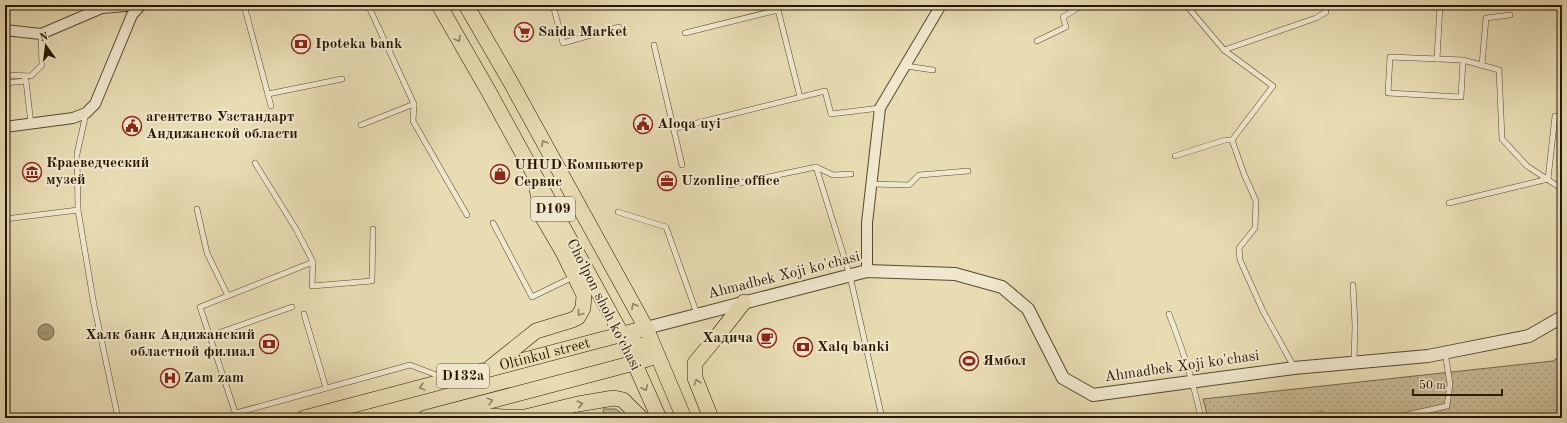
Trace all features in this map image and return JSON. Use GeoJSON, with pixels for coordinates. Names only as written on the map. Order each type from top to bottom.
{"type":"FeatureCollection","features":[{"type":"Feature","properties":{"kind":"main road","name":"Choʻlpon shoh koʻchasi"},"geometry":{"type":"LineString","coordinates":[[439,5],[622,335],[659,418]]}},
{"type":"Feature","properties":{"kind":"main road","name":"Choʻlpon shoh koʻchasi"},"geometry":{"type":"LineString","coordinates":[[466,5],[510,81],[646,328],[684,418]]}},
{"type":"Feature","properties":{"kind":"main road"},"geometry":{"type":"LineString","coordinates":[[488,370],[536,331],[578,317],[584,308],[585,299],[578,281],[543,218],[534,175]]}},
{"type":"Feature","properties":{"kind":"main road"},"geometry":{"type":"LineString","coordinates":[[711,418],[695,378],[695,363],[744,302]]}},
{"type":"Feature","properties":{"kind":"main road"},"geometry":{"type":"LineString","coordinates":[[634,363],[646,328]]}},
{"type":"Feature","properties":{"kind":"main road","name":"Oltinkul street"},"geometry":{"type":"LineString","coordinates":[[304,418],[646,328]]}},
{"type":"Feature","properties":{"kind":"main road"},"geometry":{"type":"LineString","coordinates":[[622,335],[657,356]]}},
{"type":"Feature","properties":{"kind":"main road","name":"Oltinkul street"},"geometry":{"type":"LineString","coordinates":[[425,418],[657,356]]}},
{"type":"Feature","properties":{"kind":"main road"},"geometry":{"type":"LineString","coordinates":[[445,413],[525,417],[578,404],[614,398],[623,400],[641,418]]}},
{"type":"Feature","properties":{"kind":"street"},"geometry":{"type":"LineString","coordinates":[[5,30],[41,34],[102,8],[137,5]]}},
{"type":"Feature","properties":{"kind":"street"},"geometry":{"type":"LineString","coordinates":[[5,127],[73,118],[86,113],[95,104],[132,15],[141,5]]}},
{"type":"Feature","properties":{"kind":"street"},"geometry":{"type":"LineString","coordinates":[[867,271],[867,223],[880,108],[941,5]]}},
{"type":"Feature","properties":{"kind":"street","name":"Ahmadbek Xoji ko'chasi"},"geometry":{"type":"LineString","coordinates":[[646,328],[867,271],[955,274],[1002,287],[1028,309],[1063,378],[1093,394],[1294,368],[1428,356],[1529,336],[1562,317]]}},
{"type":"Feature","properties":{"kind":"lane"},"geometry":{"type":"LineString","coordinates":[[244,5],[271,106]]}},
{"type":"Feature","properties":{"kind":"lane"},"geometry":{"type":"LineString","coordinates":[[368,5],[414,104],[412,121],[467,216]]}},
{"type":"Feature","properties":{"kind":"lane"},"geometry":{"type":"LineString","coordinates":[[553,5],[563,43],[619,27]]}},
{"type":"Feature","properties":{"kind":"lane"},"geometry":{"type":"LineString","coordinates":[[1037,41],[1066,27],[1063,17],[1083,5]]}},
{"type":"Feature","properties":{"kind":"lane"},"geometry":{"type":"LineString","coordinates":[[1186,5],[1224,50],[1273,86],[1232,140]]}},
{"type":"Feature","properties":{"kind":"lane"},"geometry":{"type":"LineString","coordinates":[[1224,50],[1316,18],[1326,12],[1325,5]]}},
{"type":"Feature","properties":{"kind":"lane"},"geometry":{"type":"LineString","coordinates":[[1437,59],[1440,5]]}},
{"type":"Feature","properties":{"kind":"lane"},"geometry":{"type":"LineString","coordinates":[[685,33],[778,10],[800,97]]}},
{"type":"Feature","properties":{"kind":"lane"},"geometry":{"type":"LineString","coordinates":[[1482,65],[1486,18],[1510,15]]}},
{"type":"Feature","properties":{"kind":"lane"},"geometry":{"type":"LineString","coordinates":[[5,83],[31,76],[42,65],[41,34]]}},
{"type":"Feature","properties":{"kind":"lane"},"geometry":{"type":"LineString","coordinates":[[654,45],[682,165]]}},
{"type":"Feature","properties":{"kind":"lane"},"geometry":{"type":"LineString","coordinates":[[1463,60],[1461,96],[1388,93],[1390,57],[1463,60],[1499,70],[1502,139],[1527,166],[1562,189]]}},
{"type":"Feature","properties":{"kind":"lane"},"geometry":{"type":"LineString","coordinates":[[906,66],[933,70]]}},
{"type":"Feature","properties":{"kind":"lane"},"geometry":{"type":"LineString","coordinates":[[5,75],[25,78]]}},
{"type":"Feature","properties":{"kind":"lane"},"geometry":{"type":"LineString","coordinates":[[25,78],[30,124]]}},
{"type":"Feature","properties":{"kind":"lane"},"geometry":{"type":"LineString","coordinates":[[268,94],[342,79]]}},
{"type":"Feature","properties":{"kind":"lane"},"geometry":{"type":"LineString","coordinates":[[673,129],[825,91],[831,114],[880,108]]}},
{"type":"Feature","properties":{"kind":"lane"},"geometry":{"type":"LineString","coordinates":[[361,125],[414,104]]}},
{"type":"Feature","properties":{"kind":"lane"},"geometry":{"type":"LineString","coordinates":[[86,113],[77,154],[78,210],[94,305],[118,418]]}},
{"type":"Feature","properties":{"kind":"lane"},"geometry":{"type":"LineString","coordinates":[[1548,179],[1556,116]]}},
{"type":"Feature","properties":{"kind":"lane"},"geometry":{"type":"LineString","coordinates":[[1176,156],[1225,140],[1232,140]]}},
{"type":"Feature","properties":{"kind":"lane"},"geometry":{"type":"LineString","coordinates":[[1232,140],[1244,174],[1256,201],[1256,228],[1239,248],[1240,260],[1263,311],[1294,368]]}},
{"type":"Feature","properties":{"kind":"lane"},"geometry":{"type":"LineString","coordinates":[[255,164],[296,228],[313,262],[312,286],[372,281],[373,229]]}},
{"type":"Feature","properties":{"kind":"lane"},"geometry":{"type":"LineString","coordinates":[[816,167],[850,276],[882,418]]}},
{"type":"Feature","properties":{"kind":"lane"},"geometry":{"type":"LineString","coordinates":[[730,185],[816,167],[833,175],[852,174]]}},
{"type":"Feature","properties":{"kind":"lane"},"geometry":{"type":"LineString","coordinates":[[872,184],[909,186],[919,175],[968,171]]}},
{"type":"Feature","properties":{"kind":"lane"},"geometry":{"type":"LineString","coordinates":[[1449,203],[1548,179]]}},
{"type":"Feature","properties":{"kind":"lane"},"geometry":{"type":"LineString","coordinates":[[197,209],[207,253],[228,296]]}},
{"type":"Feature","properties":{"kind":"lane"},"geometry":{"type":"LineString","coordinates":[[5,219],[78,210]]}},
{"type":"Feature","properties":{"kind":"lane"},"geometry":{"type":"LineString","coordinates":[[618,212],[666,227],[697,314]]}},
{"type":"Feature","properties":{"kind":"lane"},"geometry":{"type":"LineString","coordinates":[[493,223],[532,297],[571,278],[578,281]]}},
{"type":"Feature","properties":{"kind":"lane"},"geometry":{"type":"LineString","coordinates":[[313,262],[200,307],[236,416],[326,388],[410,365],[449,380]]}},
{"type":"Feature","properties":{"kind":"lane"},"geometry":{"type":"LineString","coordinates":[[1353,285],[1355,325],[1354,362]]}},
{"type":"Feature","properties":{"kind":"lane"},"geometry":{"type":"LineString","coordinates":[[210,336],[292,307]]}},
{"type":"Feature","properties":{"kind":"lane"},"geometry":{"type":"LineString","coordinates":[[304,314],[326,388]]}},
{"type":"Feature","properties":{"kind":"lane"},"geometry":{"type":"LineString","coordinates":[[1168,314],[1183,348],[1193,381],[1201,418]]}},
{"type":"Feature","properties":{"kind":"lane"},"geometry":{"type":"LineString","coordinates":[[1393,418],[1447,406],[1450,384],[1445,352]]}},
{"type":"Feature","properties":{"kind":"lane"},"geometry":{"type":"LineString","coordinates":[[1312,418],[1320,414],[1322,418]]}},
{"type":"Feature","properties":{"kind":"shaded area"},"geometry":{"type":"Polygon","coordinates":[[[1562,355],[1562,418],[1208,418],[1203,399],[1553,361],[1562,355]]]}},
{"type":"Feature","properties":{"kind":"shaded area"},"geometry":{"type":"Polygon","coordinates":[[[603,409],[616,409],[628,418],[605,418],[603,409]]]}},
{"type":"Feature","properties":{"kind":"water"},"geometry":{"type":"Polygon","coordinates":[[[43,324],[49,324],[54,329],[52,338],[49,340],[43,340],[38,335],[38,329],[43,324]]]}},
{"type":"Feature","properties":{"kind":"place","name":"Saida Market"},"geometry":{"type":"Point","coordinates":[524,32]}},
{"type":"Feature","properties":{"kind":"place","name":"Ipoteka bank"},"geometry":{"type":"Point","coordinates":[301,44]}},
{"type":"Feature","properties":{"kind":"place","name":"Aloqa uyi"},"geometry":{"type":"Point","coordinates":[643,124]}},
{"type":"Feature","properties":{"kind":"place","name":"агентство Узстандарт Андижанской области"},"geometry":{"type":"Point","coordinates":[132,126]}},
{"type":"Feature","properties":{"kind":"place","name":"Краеведческий музей"},"geometry":{"type":"Point","coordinates":[32,172]}},
{"type":"Feature","properties":{"kind":"place","name":"UHUD Компьютер Сервис"},"geometry":{"type":"Point","coordinates":[500,174]}},
{"type":"Feature","properties":{"kind":"place","name":"Uzonline office"},"geometry":{"type":"Point","coordinates":[667,181]}},
{"type":"Feature","properties":{"kind":"place","name":"Хадича"},"geometry":{"type":"Point","coordinates":[767,338]}},
{"type":"Feature","properties":{"kind":"place","name":"Халк банк Андижанский областной филиал"},"geometry":{"type":"Point","coordinates":[269,344]}},
{"type":"Feature","properties":{"kind":"place","name":"Xalq banki"},"geometry":{"type":"Point","coordinates":[803,347]}},
{"type":"Feature","properties":{"kind":"place","name":"Ямбол"},"geometry":{"type":"Point","coordinates":[969,361]}},
{"type":"Feature","properties":{"kind":"place","name":"Zam zam"},"geometry":{"type":"Point","coordinates":[170,378]}}]}
